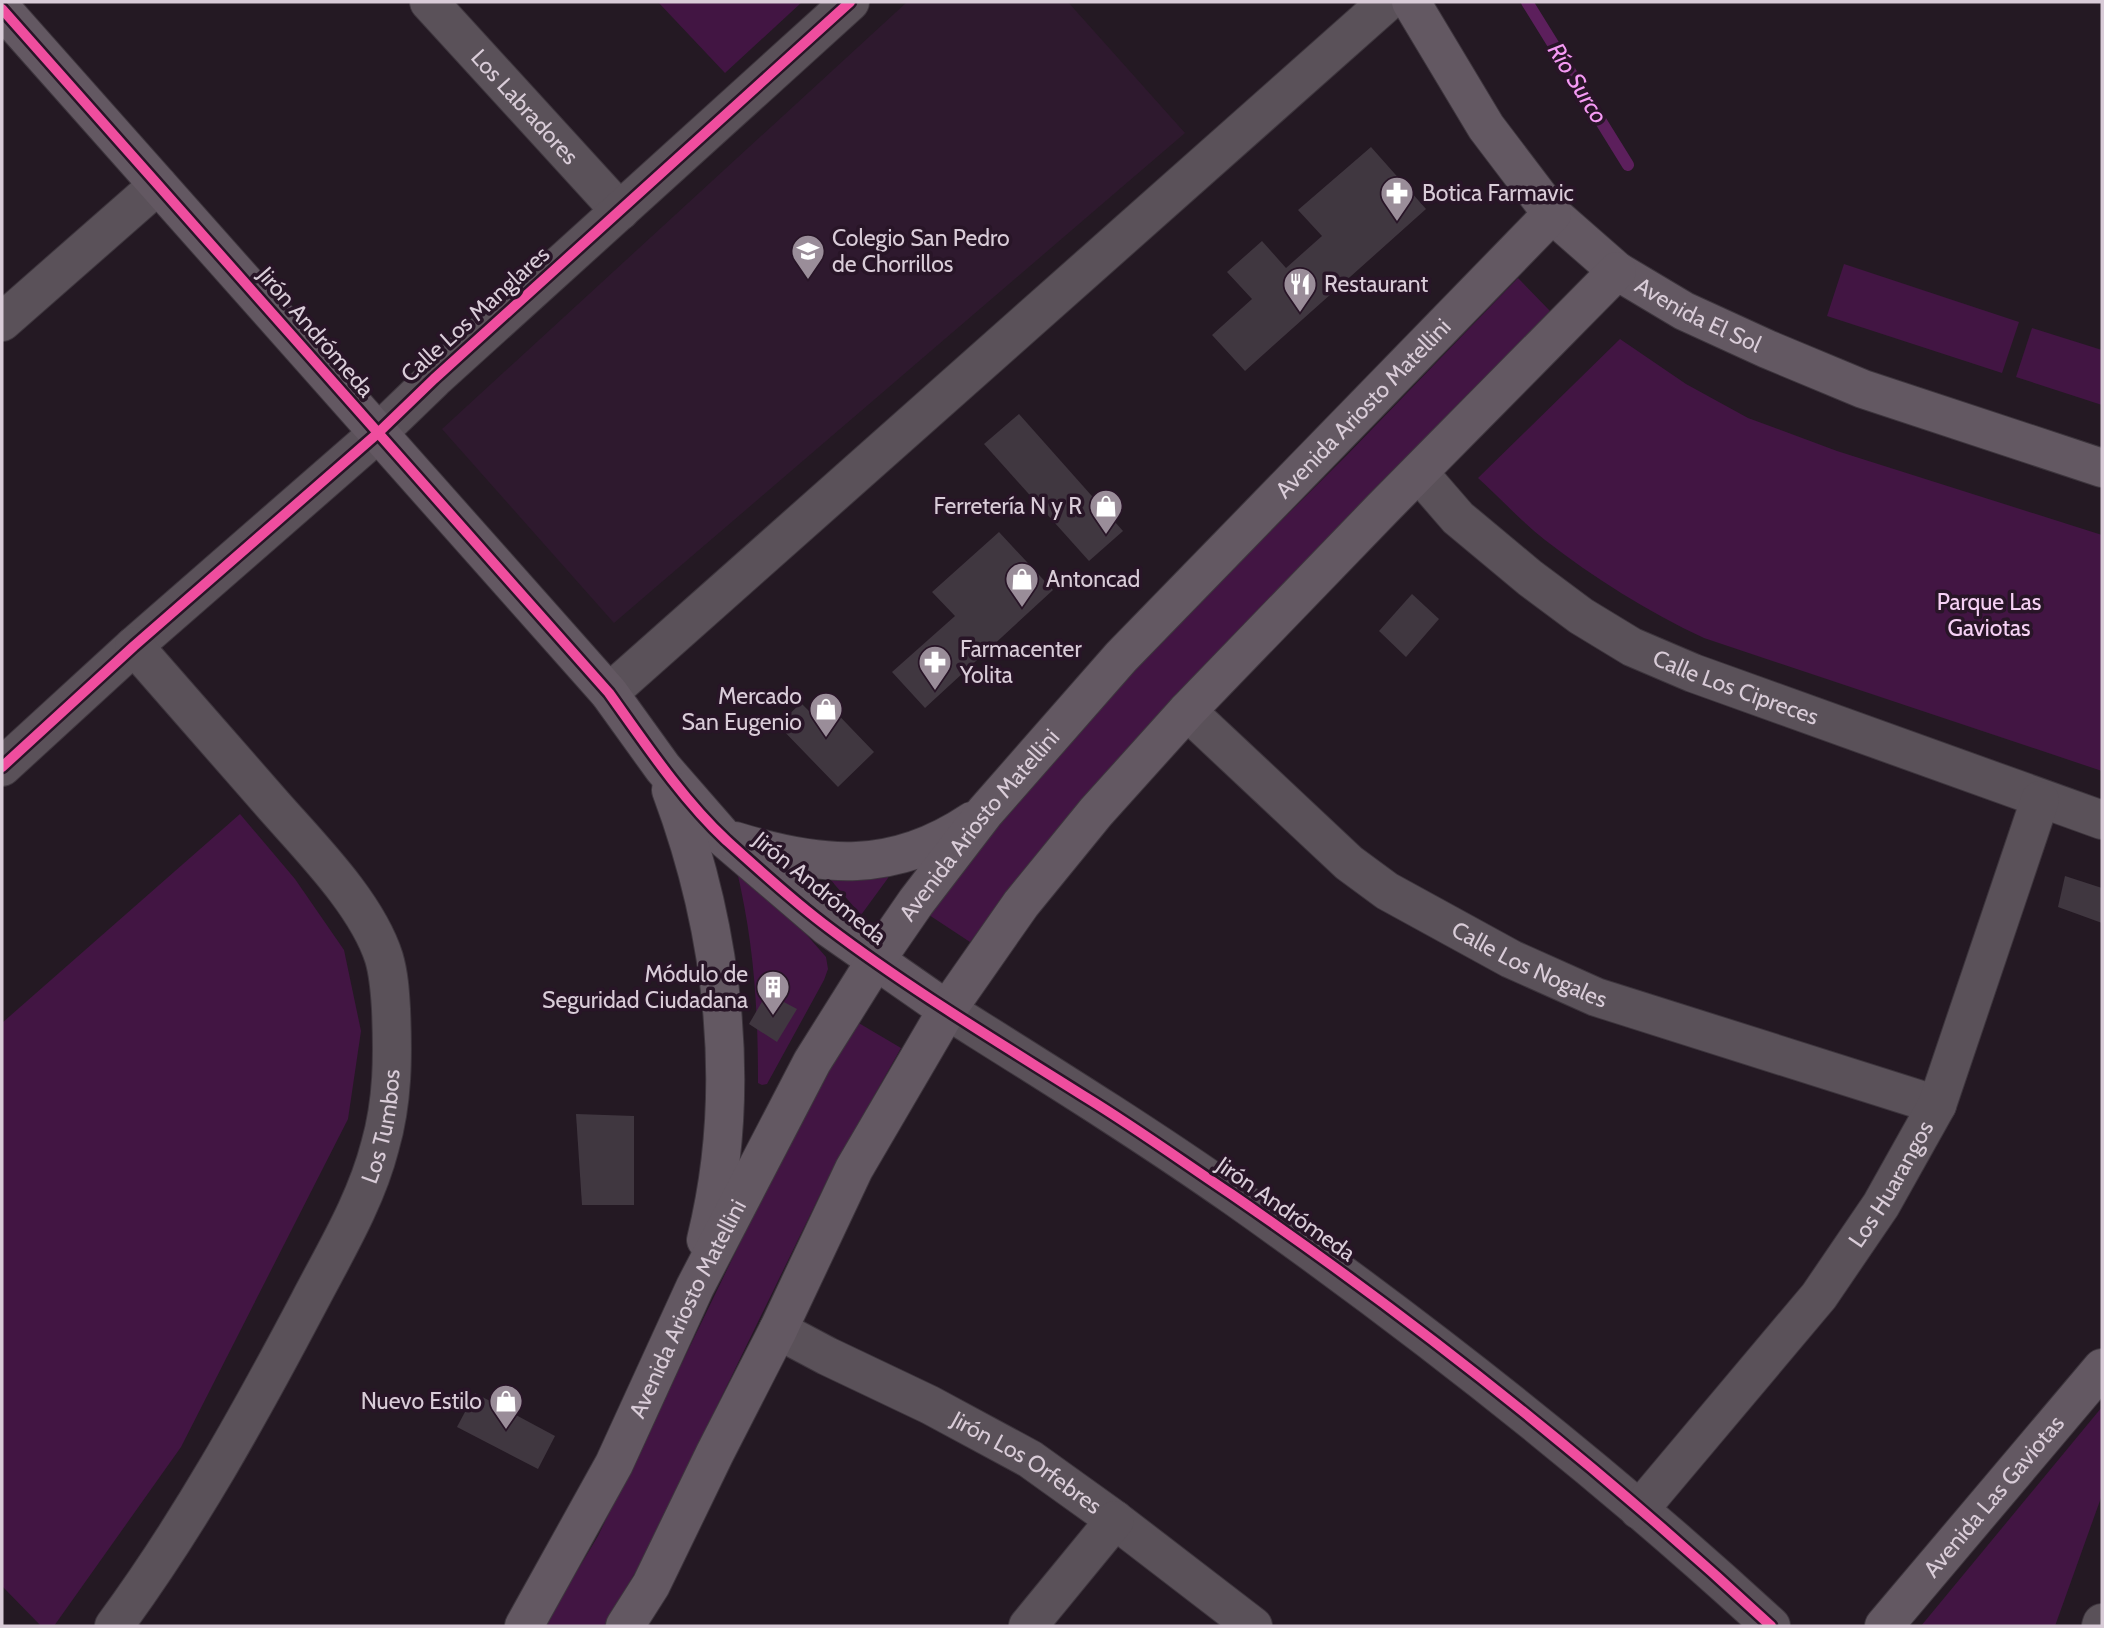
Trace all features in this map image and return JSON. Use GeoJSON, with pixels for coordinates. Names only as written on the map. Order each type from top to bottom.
{"type":"FeatureCollection","features":[{"type":"Feature","properties":{"kind":"main road","name":"Avenida El Sol"},"geometry":{"type":"LineString","coordinates":[[1412,2],[1486,127],[1552,214],[1617,271],[1684,311],[1851,384],[2102,468]]}},
{"type":"Feature","properties":{"kind":"main road","name":"Jirón Andrómeda"},"geometry":{"type":"LineString","coordinates":[[2,9],[609,693],[663,768],[724,838],[828,927],[947,1010]]}},
{"type":"Feature","properties":{"kind":"main road","name":"Avenida Ariosto Matellini"},"geometry":{"type":"LineString","coordinates":[[524,1626],[614,1464],[695,1287],[812,1062],[916,902],[985,812],[1121,657],[1552,214]]}},
{"type":"Feature","properties":{"kind":"main road"},"geometry":{"type":"LineString","coordinates":[[625,1626],[651,1585],[778,1330],[854,1169],[947,1010],[1021,904],[1096,812],[1187,712],[1617,271]]}},
{"type":"Feature","properties":{"kind":"main road"},"geometry":{"type":"LineString","coordinates":[[663,768],[686,830],[704,894],[724,1025],[725,1091],[720,1157],[711,1222],[695,1287]]}},
{"type":"Feature","properties":{"kind":"main road"},"geometry":{"type":"LineString","coordinates":[[724,838],[784,856],[845,862],[875,859],[933,842],[985,812]]}},
{"type":"Feature","properties":{"kind":"main road","name":"Avenida Las Gaviotas"},"geometry":{"type":"LineString","coordinates":[[1884,1626],[2102,1368]]}},
{"type":"Feature","properties":{"kind":"street","name":"Los Labradores"},"geometry":{"type":"LineString","coordinates":[[429,2],[620,211]]}},
{"type":"Feature","properties":{"kind":"street","name":"Calle Los Manglares"},"geometry":{"type":"LineString","coordinates":[[2,767],[134,646],[378,433],[850,2]]}},
{"type":"Feature","properties":{"kind":"street"},"geometry":{"type":"LineString","coordinates":[[609,693],[1387,2]]}},
{"type":"Feature","properties":{"kind":"street"},"geometry":{"type":"LineString","coordinates":[[2,322],[158,186]]}},
{"type":"Feature","properties":{"kind":"street","name":"Calle Los Cipreces"},"geometry":{"type":"LineString","coordinates":[[1419,473],[1458,518],[1530,578],[1581,616],[1632,647],[1693,673],[2040,800],[2102,820]]}},
{"type":"Feature","properties":{"kind":"street","name":"Los Tumbos"},"geometry":{"type":"LineString","coordinates":[[114,1626],[194,1510],[294,1330],[348,1226],[380,1149],[388,1116],[392,1081],[389,983],[384,957],[369,927],[334,875],[134,646]]}},
{"type":"Feature","properties":{"kind":"street","name":"Calle Los Nogales"},"geometry":{"type":"LineString","coordinates":[[1187,712],[1349,863],[1387,891],[1511,960],[1596,997],[1937,1105]]}},
{"type":"Feature","properties":{"kind":"street","name":"Los Huarangos"},"geometry":{"type":"LineString","coordinates":[[1639,1510],[1819,1296],[1881,1205],[1937,1105],[2040,800]]}},
{"type":"Feature","properties":{"kind":"street","name":"Jirón Andrómeda"},"geometry":{"type":"LineString","coordinates":[[947,1010],[1091,1100],[1233,1196],[1372,1296],[1508,1401],[1639,1510],[1771,1626]]}},
{"type":"Feature","properties":{"kind":"street","name":"Jirón Los Orfebres"},"geometry":{"type":"LineString","coordinates":[[778,1330],[930,1405],[1030,1460],[1115,1520],[1253,1626]]}},
{"type":"Feature","properties":{"kind":"street"},"geometry":{"type":"LineString","coordinates":[[1028,1626],[1115,1520]]}},
{"type":"Feature","properties":{"kind":"shaded area","name":"Colegio San Pedro de Chorrillos"},"geometry":{"type":"Polygon","coordinates":[[[907,2],[1068,2],[1185,133],[614,623],[442,429],[907,2]]]}},
{"type":"Feature","properties":{"kind":"green space"},"geometry":{"type":"Polygon","coordinates":[[[658,2],[802,2],[725,73],[658,2]]]}},
{"type":"Feature","properties":{"kind":"green space"},"geometry":{"type":"Polygon","coordinates":[[[1844,264],[2019,322],[2002,373],[1827,316],[1844,264]]]}},
{"type":"Feature","properties":{"kind":"green space"},"geometry":{"type":"Polygon","coordinates":[[[1518,278],[1550,311],[1032,861],[970,942],[929,915],[987,837],[1051,760],[1185,617],[1518,278]]]}},
{"type":"Feature","properties":{"kind":"green space"},"geometry":{"type":"Polygon","coordinates":[[[2032,328],[2102,350],[2102,405],[2016,377],[2032,328]]]}},
{"type":"Feature","properties":{"kind":"green space","name":"Parque Las Gaviotas"},"geometry":{"type":"Polygon","coordinates":[[[1620,339],[1686,384],[1748,418],[1837,451],[2102,535],[2102,771],[1704,638],[1642,606],[1602,581],[1527,525],[1478,478],[1620,339]]]}},
{"type":"Feature","properties":{"kind":"green space"},"geometry":{"type":"Polygon","coordinates":[[[240,814],[295,879],[344,950],[361,1031],[348,1119],[181,1447],[54,1626],[41,1626],[2,1586],[2,1023],[240,814]]]}},
{"type":"Feature","properties":{"kind":"green space"},"geometry":{"type":"Polygon","coordinates":[[[744,863],[826,957],[828,969],[767,1084],[762,1085],[758,1083],[756,1001],[751,948],[736,867],[744,863]]]}},
{"type":"Feature","properties":{"kind":"green space"},"geometry":{"type":"Polygon","coordinates":[[[816,863],[889,869],[888,878],[861,915],[816,863]]]}},
{"type":"Feature","properties":{"kind":"green space"},"geometry":{"type":"Polygon","coordinates":[[[857,1022],[901,1048],[832,1170],[640,1564],[604,1626],[544,1626],[598,1536],[786,1148],[857,1022]]]}},
{"type":"Feature","properties":{"kind":"green space"},"geometry":{"type":"Polygon","coordinates":[[[2102,1407],[2102,1495],[2055,1626],[1921,1626],[2102,1407]]]}},
{"type":"Feature","properties":{"kind":"building"},"geometry":{"type":"Polygon","coordinates":[[[1371,147],[1426,209],[1245,371],[1212,335],[1252,299],[1227,272],[1262,241],[1286,268],[1322,236],[1298,210],[1371,147]]]}},
{"type":"Feature","properties":{"kind":"building"},"geometry":{"type":"Polygon","coordinates":[[[1019,414],[1123,531],[1089,561],[984,444],[1019,414]]]}},
{"type":"Feature","properties":{"kind":"building"},"geometry":{"type":"Polygon","coordinates":[[[999,532],[1053,590],[925,708],[892,672],[955,616],[932,592],[999,532]]]}},
{"type":"Feature","properties":{"kind":"building"},"geometry":{"type":"Polygon","coordinates":[[[1412,594],[1439,619],[1406,657],[1379,631],[1412,594]]]}},
{"type":"Feature","properties":{"kind":"building","name":"Mercado San Eugenio"},"geometry":{"type":"Polygon","coordinates":[[[824,700],[874,752],[838,787],[778,725],[801,703],[811,713],[824,700]]]}},
{"type":"Feature","properties":{"kind":"building"},"geometry":{"type":"Polygon","coordinates":[[[2065,876],[2102,888],[2102,923],[2058,907],[2065,876]]]}},
{"type":"Feature","properties":{"kind":"building","name":"Módulo de Seguridad Ciudadana"},"geometry":{"type":"Polygon","coordinates":[[[767,993],[797,1009],[777,1042],[749,1024],[767,993]]]}},
{"type":"Feature","properties":{"kind":"building"},"geometry":{"type":"Polygon","coordinates":[[[576,1114],[634,1116],[634,1205],[582,1205],[576,1114]]]}},
{"type":"Feature","properties":{"kind":"building","name":"Nuevo Estilo"},"geometry":{"type":"Polygon","coordinates":[[[475,1393],[555,1436],[538,1469],[457,1427],[475,1393]]]}},
{"type":"Feature","properties":{"kind":"waterway","name":"Río Surco"},"geometry":{"type":"LineString","coordinates":[[1527,2],[1628,165]]}},
{"type":"Feature","properties":{"kind":"cycle path"},"geometry":{"type":"LineString","coordinates":[[2,767],[134,646],[378,433],[434,379],[850,2]]}},
{"type":"Feature","properties":{"kind":"cycle path"},"geometry":{"type":"LineString","coordinates":[[2,9],[609,693],[679,788],[726,840],[803,908],[860,951],[956,1016],[1141,1133],[1302,1243],[1371,1294],[1576,1455],[1771,1626]]}},
{"type":"Feature","properties":{"kind":"place","name":"Botica Farmavic"},"geometry":{"type":"Point","coordinates":[1397,223]}},
{"type":"Feature","properties":{"kind":"place","name":"Colegio San Pedro de Chorrillos"},"geometry":{"type":"Point","coordinates":[808,281]}},
{"type":"Feature","properties":{"kind":"place","name":"Restaurant"},"geometry":{"type":"Point","coordinates":[1300,314]}},
{"type":"Feature","properties":{"kind":"place","name":"Ferretería N y R"},"geometry":{"type":"Point","coordinates":[1106,536]}},
{"type":"Feature","properties":{"kind":"place","name":"Antoncad"},"geometry":{"type":"Point","coordinates":[1022,609]}},
{"type":"Feature","properties":{"kind":"place","name":"Farmacenter Yolita"},"geometry":{"type":"Point","coordinates":[935,692]}},
{"type":"Feature","properties":{"kind":"place","name":"Mercado San Eugenio"},"geometry":{"type":"Point","coordinates":[826,739]}},
{"type":"Feature","properties":{"kind":"place","name":"Módulo de Seguridad Ciudadana"},"geometry":{"type":"Point","coordinates":[773,1017]}},
{"type":"Feature","properties":{"kind":"place","name":"Nuevo Estilo"},"geometry":{"type":"Point","coordinates":[506,1431]}}]}
